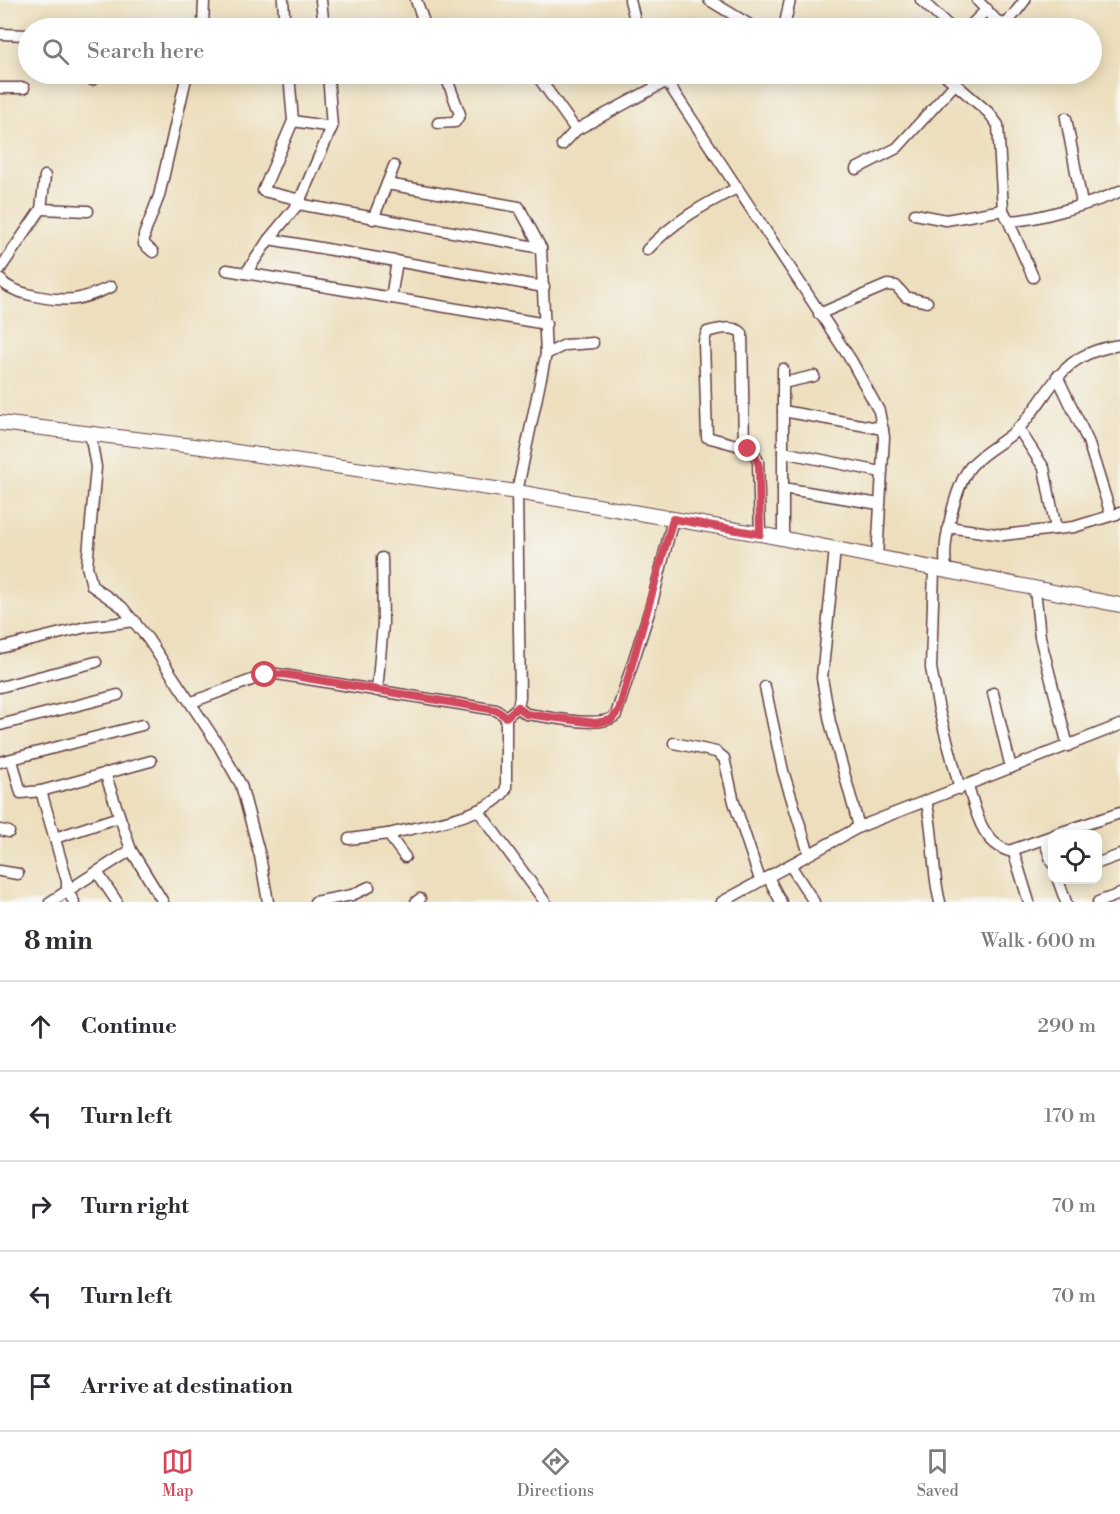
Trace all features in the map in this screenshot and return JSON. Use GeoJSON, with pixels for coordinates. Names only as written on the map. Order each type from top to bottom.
{"type":"FeatureCollection","features":[{"type":"Feature","properties":{"kind":"street"},"geometry":{"type":"LineString","coordinates":[[203,18],[204,0]]}},
{"type":"Feature","properties":{"kind":"street"},"geometry":{"type":"LineString","coordinates":[[283,0],[284,18]]}},
{"type":"Feature","properties":{"kind":"street"},"geometry":{"type":"LineString","coordinates":[[321,0],[323,18]]}},
{"type":"Feature","properties":{"kind":"street"},"geometry":{"type":"LineString","coordinates":[[416,0],[422,18]]}},
{"type":"Feature","properties":{"kind":"street"},"geometry":{"type":"LineString","coordinates":[[630,0],[634,18]]}},
{"type":"Feature","properties":{"kind":"street"},"geometry":{"type":"LineString","coordinates":[[709,0],[725,5],[741,18]]}},
{"type":"Feature","properties":{"kind":"street"},"geometry":{"type":"LineString","coordinates":[[786,18],[790,0]]}},
{"type":"Feature","properties":{"kind":"street"},"geometry":{"type":"LineString","coordinates":[[921,0],[940,18]]}},
{"type":"Feature","properties":{"kind":"street"},"geometry":{"type":"LineString","coordinates":[[976,0],[994,18]]}},
{"type":"Feature","properties":{"kind":"street"},"geometry":{"type":"LineString","coordinates":[[1009,18],[1025,0]]}},
{"type":"Feature","properties":{"kind":"street"},"geometry":{"type":"LineString","coordinates":[[978,18],[987,9]]}},
{"type":"Feature","properties":{"kind":"street"},"geometry":{"type":"LineString","coordinates":[[0,34],[18,34]]}},
{"type":"Feature","properties":{"kind":"street"},"geometry":{"type":"LineString","coordinates":[[153,252],[146,248],[143,238],[159,196],[186,84]]}},
{"type":"Feature","properties":{"kind":"street"},"geometry":{"type":"LineString","coordinates":[[290,84],[292,121],[263,191],[373,219],[542,248]]}},
{"type":"Feature","properties":{"kind":"street"},"geometry":{"type":"LineString","coordinates":[[246,273],[269,239],[300,202],[332,127],[329,84]]}},
{"type":"Feature","properties":{"kind":"street"},"geometry":{"type":"LineString","coordinates":[[438,123],[455,122],[460,114],[449,84]]}},
{"type":"Feature","properties":{"kind":"street"},"geometry":{"type":"LineString","coordinates":[[543,84],[576,130]]}},
{"type":"Feature","properties":{"kind":"street"},"geometry":{"type":"LineString","coordinates":[[562,145],[576,130],[654,84]]}},
{"type":"Feature","properties":{"kind":"street"},"geometry":{"type":"LineString","coordinates":[[668,84],[866,384],[879,411],[883,429],[877,557]]}},
{"type":"Feature","properties":{"kind":"street"},"geometry":{"type":"LineString","coordinates":[[856,169],[897,148],[955,84],[989,113],[998,125],[1005,215],[1033,277]]}},
{"type":"Feature","properties":{"kind":"street"},"geometry":{"type":"LineString","coordinates":[[0,88],[24,88]]}},
{"type":"Feature","properties":{"kind":"street"},"geometry":{"type":"LineString","coordinates":[[1066,118],[1082,204]]}},
{"type":"Feature","properties":{"kind":"street"},"geometry":{"type":"LineString","coordinates":[[292,121],[332,127]]}},
{"type":"Feature","properties":{"kind":"street"},"geometry":{"type":"LineString","coordinates":[[373,219],[393,166]]}},
{"type":"Feature","properties":{"kind":"street"},"geometry":{"type":"LineString","coordinates":[[0,269],[41,209],[45,176]]}},
{"type":"Feature","properties":{"kind":"street"},"geometry":{"type":"LineString","coordinates":[[387,184],[519,207],[542,248],[546,354],[517,492],[518,707],[526,714],[596,723],[611,720],[616,715],[652,603],[673,519]]}},
{"type":"Feature","properties":{"kind":"street"},"geometry":{"type":"LineString","coordinates":[[647,250],[664,232],[683,218],[737,188]]}},
{"type":"Feature","properties":{"kind":"street"},"geometry":{"type":"LineString","coordinates":[[915,214],[946,220],[1005,215],[1016,222],[1120,191]]}},
{"type":"Feature","properties":{"kind":"street"},"geometry":{"type":"LineString","coordinates":[[41,209],[88,211]]}},
{"type":"Feature","properties":{"kind":"street"},"geometry":{"type":"LineString","coordinates":[[269,239],[544,287]]}},
{"type":"Feature","properties":{"kind":"street"},"geometry":{"type":"LineString","coordinates":[[391,298],[397,261]]}},
{"type":"Feature","properties":{"kind":"street"},"geometry":{"type":"LineString","coordinates":[[227,270],[546,324]]}},
{"type":"Feature","properties":{"kind":"street"},"geometry":{"type":"LineString","coordinates":[[0,279],[10,287],[24,292],[57,299],[88,296],[111,287]]}},
{"type":"Feature","properties":{"kind":"street"},"geometry":{"type":"LineString","coordinates":[[819,314],[891,284],[899,288],[906,297],[927,302]]}},
{"type":"Feature","properties":{"kind":"street"},"geometry":{"type":"LineString","coordinates":[[744,447],[742,333],[737,329],[727,328],[707,332],[704,340],[707,437],[744,447],[755,455],[758,461],[760,534]]}},
{"type":"Feature","properties":{"kind":"street"},"geometry":{"type":"LineString","coordinates":[[546,354],[565,345],[593,343]]}},
{"type":"Feature","properties":{"kind":"street"},"geometry":{"type":"LineString","coordinates":[[1048,837],[1013,850],[1005,850],[987,838],[964,787],[939,710],[931,668],[941,570],[948,527],[970,468],[1018,428],[1057,376],[1075,361],[1095,351],[1119,347]]}},
{"type":"Feature","properties":{"kind":"street"},"geometry":{"type":"LineString","coordinates":[[783,369],[783,539]]}},
{"type":"Feature","properties":{"kind":"street"},"geometry":{"type":"LineString","coordinates":[[783,384],[814,376]]}},
{"type":"Feature","properties":{"kind":"street"},"geometry":{"type":"LineString","coordinates":[[948,527],[1003,535],[1092,523],[1115,514],[1088,441],[1057,376]]}},
{"type":"Feature","properties":{"kind":"street"},"geometry":{"type":"LineString","coordinates":[[783,411],[883,429]]}},
{"type":"Feature","properties":{"kind":"street"},"geometry":{"type":"LineString","coordinates":[[0,423],[311,461],[517,492],[760,534],[1120,605]]}},
{"type":"Feature","properties":{"kind":"street"},"geometry":{"type":"LineString","coordinates":[[1018,428],[1044,468],[1056,529]]}},
{"type":"Feature","properties":{"kind":"street"},"geometry":{"type":"LineString","coordinates":[[90,433],[96,467],[88,574],[92,586],[122,607],[135,621],[192,702],[241,785],[260,856],[268,902]]}},
{"type":"Feature","properties":{"kind":"street"},"geometry":{"type":"LineString","coordinates":[[783,452],[881,472]]}},
{"type":"Feature","properties":{"kind":"street"},"geometry":{"type":"LineString","coordinates":[[783,488],[879,504]]}},
{"type":"Feature","properties":{"kind":"street"},"geometry":{"type":"LineString","coordinates":[[835,549],[822,678],[830,722],[859,827]]}},
{"type":"Feature","properties":{"kind":"street"},"geometry":{"type":"LineString","coordinates":[[377,691],[383,624],[382,558]]}},
{"type":"Feature","properties":{"kind":"street"},"geometry":{"type":"LineString","coordinates":[[1035,589],[1040,637],[1068,746]]}},
{"type":"Feature","properties":{"kind":"street"},"geometry":{"type":"LineString","coordinates":[[0,648],[86,627],[135,621]]}},
{"type":"Feature","properties":{"kind":"street"},"geometry":{"type":"LineString","coordinates":[[0,687],[96,662]]}},
{"type":"Feature","properties":{"kind":"street"},"geometry":{"type":"LineString","coordinates":[[192,702],[272,674],[496,710],[506,717]]}},
{"type":"Feature","properties":{"kind":"street"},"geometry":{"type":"LineString","coordinates":[[765,687],[783,771],[809,854]]}},
{"type":"Feature","properties":{"kind":"street"},"geometry":{"type":"LineString","coordinates":[[993,693],[1011,768]]}},
{"type":"Feature","properties":{"kind":"street"},"geometry":{"type":"LineString","coordinates":[[0,725],[118,695]]}},
{"type":"Feature","properties":{"kind":"street"},"geometry":{"type":"LineString","coordinates":[[506,717],[518,707]]}},
{"type":"Feature","properties":{"kind":"street"},"geometry":{"type":"LineString","coordinates":[[350,839],[388,834],[478,810],[495,802],[507,789],[506,717]]}},
{"type":"Feature","properties":{"kind":"street"},"geometry":{"type":"LineString","coordinates":[[0,762],[142,725]]}},
{"type":"Feature","properties":{"kind":"street"},"geometry":{"type":"LineString","coordinates":[[722,902],[859,827],[1120,725]]}},
{"type":"Feature","properties":{"kind":"street"},"geometry":{"type":"LineString","coordinates":[[674,743],[716,752],[724,758],[734,802],[764,879],[782,902]]}},
{"type":"Feature","properties":{"kind":"street"},"geometry":{"type":"LineString","coordinates":[[12,759],[21,793],[41,791],[151,761]]}},
{"type":"Feature","properties":{"kind":"street"},"geometry":{"type":"LineString","coordinates":[[105,773],[131,850],[164,902]]}},
{"type":"Feature","properties":{"kind":"street"},"geometry":{"type":"LineString","coordinates":[[41,791],[67,881],[67,890],[74,902]]}},
{"type":"Feature","properties":{"kind":"street"},"geometry":{"type":"LineString","coordinates":[[926,801],[931,825],[932,861],[940,902]]}},
{"type":"Feature","properties":{"kind":"street"},"geometry":{"type":"LineString","coordinates":[[478,810],[545,902]]}},
{"type":"Feature","properties":{"kind":"street"},"geometry":{"type":"LineString","coordinates":[[1069,830],[1120,813]]}},
{"type":"Feature","properties":{"kind":"street"},"geometry":{"type":"LineString","coordinates":[[55,838],[119,817]]}},
{"type":"Feature","properties":{"kind":"street"},"geometry":{"type":"LineString","coordinates":[[388,834],[405,857]]}},
{"type":"Feature","properties":{"kind":"street"},"geometry":{"type":"LineString","coordinates":[[50,902],[131,850]]}},
{"type":"Feature","properties":{"kind":"street"},"geometry":{"type":"LineString","coordinates":[[1013,850],[1029,902]]}},
{"type":"Feature","properties":{"kind":"street"},"geometry":{"type":"LineString","coordinates":[[1102,862],[1120,855]]}},
{"type":"Feature","properties":{"kind":"street"},"geometry":{"type":"LineString","coordinates":[[790,865],[814,902]]}},
{"type":"Feature","properties":{"kind":"street"},"geometry":{"type":"LineString","coordinates":[[0,872],[18,874]]}},
{"type":"Feature","properties":{"kind":"street"},"geometry":{"type":"LineString","coordinates":[[97,872],[117,902]]}},
{"type":"Feature","properties":{"kind":"street"},"geometry":{"type":"LineString","coordinates":[[1060,884],[1066,902]]}},
{"type":"Feature","properties":{"kind":"street"},"geometry":{"type":"LineString","coordinates":[[315,902],[352,895],[369,887]]}},
{"type":"Feature","properties":{"kind":"street"},"geometry":{"type":"LineString","coordinates":[[1098,902],[1120,894]]}},
{"type":"Feature","properties":{"kind":"route"},"geometry":{"type":"LineString","coordinates":[[265,675],[283,674],[496,710],[503,712],[506,717],[518,707],[526,714],[596,723],[611,720],[619,710],[652,603],[673,519],[760,534],[759,466],[755,455],[748,449]]}}]}
